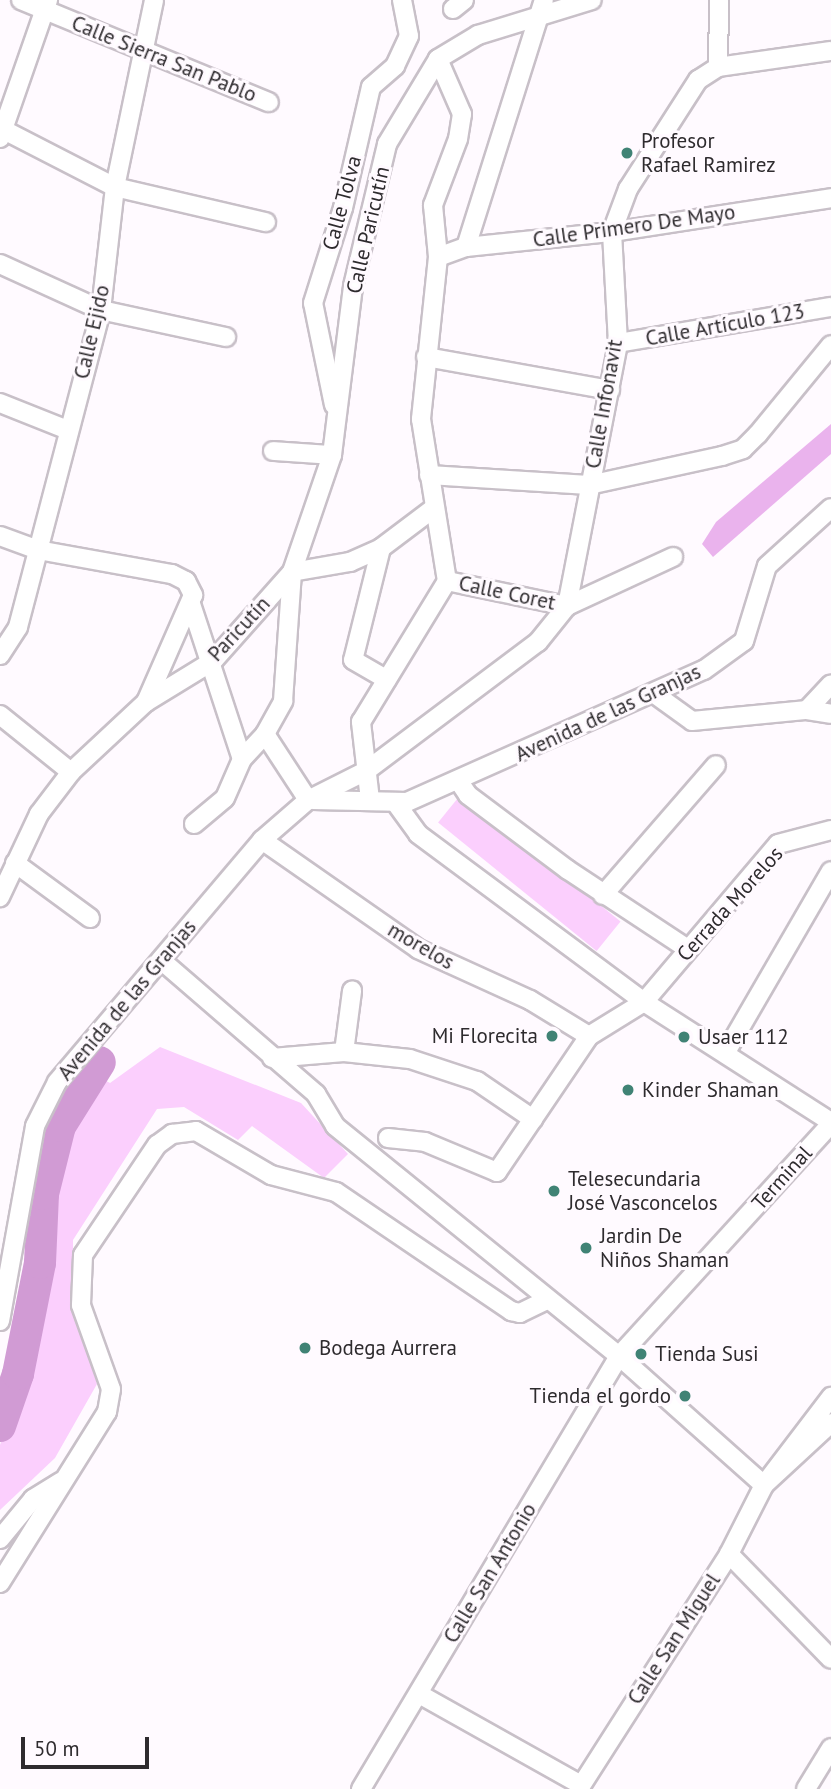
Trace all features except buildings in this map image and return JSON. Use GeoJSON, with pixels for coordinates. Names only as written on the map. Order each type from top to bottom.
{"type":"FeatureCollection","features":[{"type":"Feature","properties":{"kind":"street","name":"Calle Sierra San Pablo"},"geometry":{"type":"LineString","coordinates":[[21,0],[47,5],[144,54],[269,102]]}},
{"type":"Feature","properties":{"kind":"street","name":"Calle Ejido"},"geometry":{"type":"LineString","coordinates":[[0,655],[18,627],[101,310],[115,187],[154,0]]}},
{"type":"Feature","properties":{"kind":"street","name":"Calle Tolva"},"geometry":{"type":"LineString","coordinates":[[337,418],[313,303],[343,208],[371,87],[395,66],[409,36],[402,0]]}},
{"type":"Feature","properties":{"kind":"street","name":"Calle Paricutín"},"geometry":{"type":"LineString","coordinates":[[292,572],[331,455],[353,286],[387,144],[438,59],[478,34],[541,8],[592,0]]}},
{"type":"Feature","properties":{"kind":"street"},"geometry":{"type":"LineString","coordinates":[[719,0],[718,67],[831,51]]}},
{"type":"Feature","properties":{"kind":"street"},"geometry":{"type":"LineString","coordinates":[[47,5],[1,131],[115,187],[266,222]]}},
{"type":"Feature","properties":{"kind":"street"},"geometry":{"type":"LineString","coordinates":[[466,247],[541,8]]}},
{"type":"Feature","properties":{"kind":"street"},"geometry":{"type":"LineString","coordinates":[[370,800],[361,722],[447,581],[421,419],[438,257],[433,205],[458,139],[462,114],[438,59]]}},
{"type":"Feature","properties":{"kind":"street","name":"Calle Infonavit"},"geometry":{"type":"LineString","coordinates":[[566,606],[618,343],[612,232],[628,188],[668,122],[698,80],[718,67]]}},
{"type":"Feature","properties":{"kind":"street","name":"Calle Primero De Mayo"},"geometry":{"type":"LineString","coordinates":[[438,257],[466,247],[612,232],[831,198]]}},
{"type":"Feature","properties":{"kind":"street"},"geometry":{"type":"LineString","coordinates":[[0,264],[101,310],[226,337]]}},
{"type":"Feature","properties":{"kind":"street","name":"Calle Artículo 123"},"geometry":{"type":"LineString","coordinates":[[618,343],[831,307]]}},
{"type":"Feature","properties":{"kind":"street"},"geometry":{"type":"LineString","coordinates":[[429,475],[589,485],[743,449],[831,345]]}},
{"type":"Feature","properties":{"kind":"street"},"geometry":{"type":"LineString","coordinates":[[426,357],[610,390]]}},
{"type":"Feature","properties":{"kind":"street"},"geometry":{"type":"LineString","coordinates":[[0,403],[68,430]]}},
{"type":"Feature","properties":{"kind":"street"},"geometry":{"type":"LineString","coordinates":[[273,451],[331,455]]}},
{"type":"Feature","properties":{"kind":"street"},"geometry":{"type":"LineString","coordinates":[[194,824],[225,798],[242,758],[265,734],[283,701],[292,572],[350,562],[380,548],[434,508]]}},
{"type":"Feature","properties":{"kind":"street","name":"Avenida de las Granjas"},"geometry":{"type":"LineString","coordinates":[[308,800],[407,802],[656,695],[704,670],[744,641],[767,566],[831,508]]}},
{"type":"Feature","properties":{"kind":"street"},"geometry":{"type":"LineString","coordinates":[[0,536],[38,550],[172,574],[191,589],[191,604],[213,661],[242,758]]}},
{"type":"Feature","properties":{"kind":"street"},"geometry":{"type":"LineString","coordinates":[[380,548],[353,660],[387,680]]}},
{"type":"Feature","properties":{"kind":"street"},"geometry":{"type":"LineString","coordinates":[[566,606],[673,557]]}},
{"type":"Feature","properties":{"kind":"street","name":"Paricutín"},"geometry":{"type":"LineString","coordinates":[[146,702],[213,661],[292,572]]}},
{"type":"Feature","properties":{"kind":"street","name":"Calle Coret"},"geometry":{"type":"LineString","coordinates":[[447,581],[566,606]]}},
{"type":"Feature","properties":{"kind":"street"},"geometry":{"type":"LineString","coordinates":[[0,897],[39,814],[71,772],[146,702],[191,604]]}},
{"type":"Feature","properties":{"kind":"street","name":"Avenida de las Granjas"},"geometry":{"type":"LineString","coordinates":[[0,1321],[3,1271],[36,1126],[57,1082],[262,840],[308,800],[366,771],[538,642],[566,606]]}},
{"type":"Feature","properties":{"kind":"street"},"geometry":{"type":"LineString","coordinates":[[807,710],[831,684]]}},
{"type":"Feature","properties":{"kind":"street"},"geometry":{"type":"LineString","coordinates":[[656,695],[692,721],[807,710],[831,713]]}},
{"type":"Feature","properties":{"kind":"street"},"geometry":{"type":"LineString","coordinates":[[0,715],[71,772]]}},
{"type":"Feature","properties":{"kind":"street"},"geometry":{"type":"LineString","coordinates":[[265,734],[308,800]]}},
{"type":"Feature","properties":{"kind":"street"},"geometry":{"type":"LineString","coordinates":[[603,895],[716,765]]}},
{"type":"Feature","properties":{"kind":"street"},"geometry":{"type":"LineString","coordinates":[[458,780],[468,795],[603,895],[688,949]]}},
{"type":"Feature","properties":{"kind":"street"},"geometry":{"type":"LineString","coordinates":[[395,802],[418,834],[644,1002],[726,1052],[831,1123]]}},
{"type":"Feature","properties":{"kind":"street","name":"Cerrada Morelos"},"geometry":{"type":"LineString","coordinates":[[589,1036],[644,1002],[778,844],[831,830]]}},
{"type":"Feature","properties":{"kind":"street","name":"morelos"},"geometry":{"type":"LineString","coordinates":[[262,840],[418,949],[530,1000],[589,1036]]}},
{"type":"Feature","properties":{"kind":"street"},"geometry":{"type":"LineString","coordinates":[[15,863],[90,918]]}},
{"type":"Feature","properties":{"kind":"street"},"geometry":{"type":"LineString","coordinates":[[726,1052],[831,871]]}},
{"type":"Feature","properties":{"kind":"street"},"geometry":{"type":"LineString","coordinates":[[161,960],[316,1094],[335,1126],[619,1356],[764,1485]]}},
{"type":"Feature","properties":{"kind":"street"},"geometry":{"type":"LineString","coordinates":[[344,1052],[352,991]]}},
{"type":"Feature","properties":{"kind":"street"},"geometry":{"type":"LineString","coordinates":[[388,1138],[425,1142],[497,1172],[589,1036]]}},
{"type":"Feature","properties":{"kind":"street"},"geometry":{"type":"LineString","coordinates":[[272,1058],[344,1052],[410,1059],[477,1082],[533,1119]]}},
{"type":"Feature","properties":{"kind":"street","name":"Terminal"},"geometry":{"type":"LineString","coordinates":[[619,1356],[831,1123]]}},
{"type":"Feature","properties":{"kind":"street"},"geometry":{"type":"LineString","coordinates":[[0,1583],[107,1412],[111,1389],[81,1305],[83,1255],[157,1145],[172,1134],[196,1131],[271,1175],[337,1192],[511,1311],[520,1313],[547,1300]]}},
{"type":"Feature","properties":{"kind":"street","name":"Calle San Antonio"},"geometry":{"type":"LineString","coordinates":[[361,1789],[619,1356]]}},
{"type":"Feature","properties":{"kind":"street","name":"Calle San Miguel"},"geometry":{"type":"LineString","coordinates":[[580,1787],[729,1554],[764,1485],[831,1397]]}},
{"type":"Feature","properties":{"kind":"street","name":"Calle San Miguel"},"geometry":{"type":"LineString","coordinates":[[764,1485],[831,1423]]}},
{"type":"Feature","properties":{"kind":"street"},"geometry":{"type":"LineString","coordinates":[[0,1539],[33,1499],[63,1480]]}},
{"type":"Feature","properties":{"kind":"street"},"geometry":{"type":"LineString","coordinates":[[729,1554],[831,1659]]}},
{"type":"Feature","properties":{"kind":"street"},"geometry":{"type":"LineString","coordinates":[[419,1694],[580,1787]]}},
{"type":"Feature","properties":{"kind":"street"},"geometry":{"type":"LineString","coordinates":[[806,1789],[831,1748]]}},
{"type":"Feature","properties":{"kind":"shaded area"},"geometry":{"type":"Polygon","coordinates":[[[831,424],[831,454],[713,557],[702,544],[716,522],[831,424]]]}},
{"type":"Feature","properties":{"kind":"shaded area"},"geometry":{"type":"Polygon","coordinates":[[[462,793],[621,921],[597,951],[438,823],[462,793]]]}},
{"type":"Feature","properties":{"kind":"shaded area"},"geometry":{"type":"Polygon","coordinates":[[[160,1047],[301,1103],[348,1154],[324,1178],[252,1126],[238,1140],[184,1107],[157,1109],[73,1240],[73,1305],[97,1384],[55,1458],[0,1510],[0,1445],[24,1375],[44,1268],[48,1194],[65,1129],[99,1077],[110,1083],[160,1047]]]}},
{"type":"Feature","properties":{"kind":"waterway"},"geometry":{"type":"LineString","coordinates":[[0,1426],[18,1374],[40,1263],[43,1194],[60,1126],[100,1062]]}},
{"type":"Feature","properties":{"kind":"place","name":"Profesor Rafael Ramirez"},"geometry":{"type":"Point","coordinates":[627,153]}},
{"type":"Feature","properties":{"kind":"place","name":"Mi Florecita"},"geometry":{"type":"Point","coordinates":[552,1036]}},
{"type":"Feature","properties":{"kind":"place","name":"Usaer 112"},"geometry":{"type":"Point","coordinates":[684,1037]}},
{"type":"Feature","properties":{"kind":"place","name":"Kinder Shaman"},"geometry":{"type":"Point","coordinates":[628,1090]}},
{"type":"Feature","properties":{"kind":"place","name":"Telesecundaria José Vasconcelos"},"geometry":{"type":"Point","coordinates":[554,1191]}},
{"type":"Feature","properties":{"kind":"place","name":"Jardin De Niños Shaman"},"geometry":{"type":"Point","coordinates":[586,1248]}},
{"type":"Feature","properties":{"kind":"place","name":"Bodega Aurrera"},"geometry":{"type":"Point","coordinates":[305,1348]}},
{"type":"Feature","properties":{"kind":"place","name":"Tienda Susi"},"geometry":{"type":"Point","coordinates":[641,1354]}},
{"type":"Feature","properties":{"kind":"place","name":"Tienda el gordo"},"geometry":{"type":"Point","coordinates":[685,1396]}}]}
